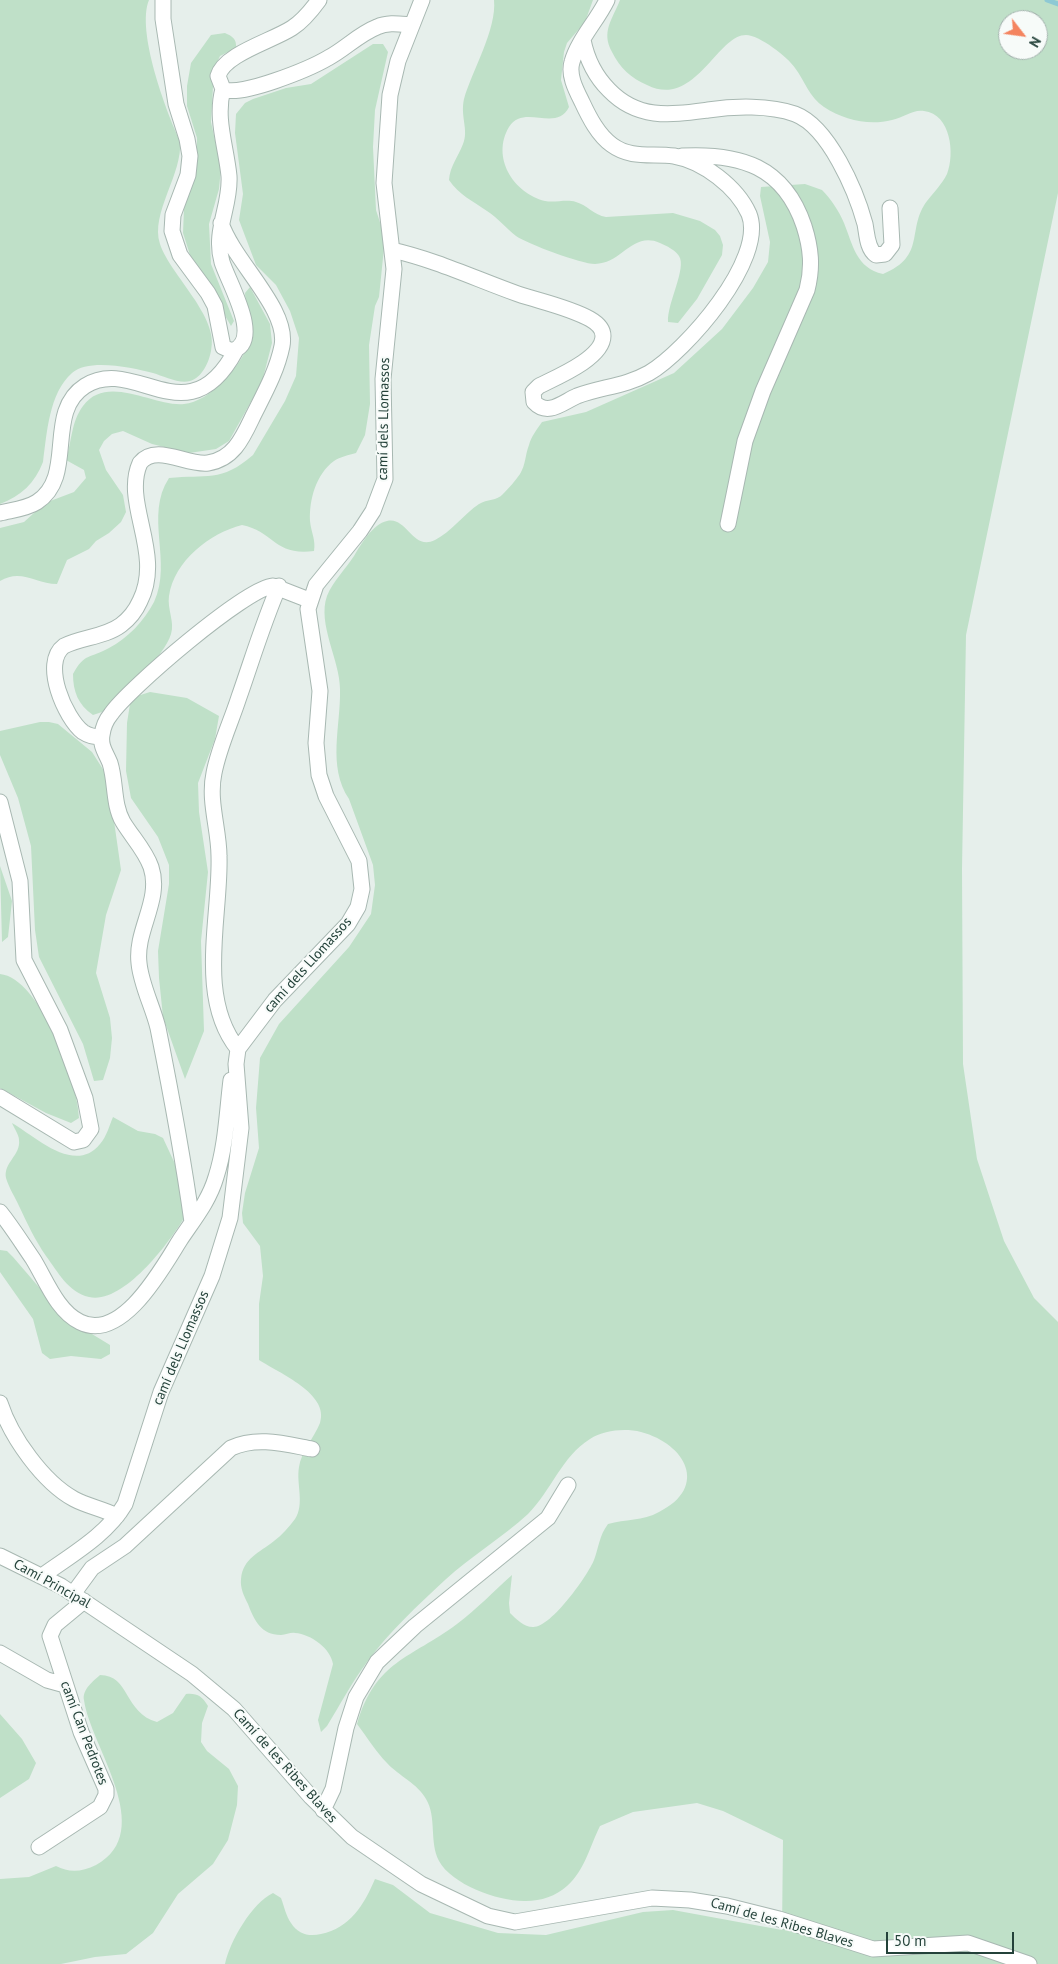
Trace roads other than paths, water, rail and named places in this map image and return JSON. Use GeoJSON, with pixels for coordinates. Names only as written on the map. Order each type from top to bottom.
{"type":"FeatureCollection","features":[{"type":"Feature","properties":{"kind":"street"},"geometry":{"type":"LineString","coordinates":[[163,0],[163,19],[176,104],[187,139],[190,156],[188,175],[174,215],[172,231],[180,255],[208,293],[215,306],[223,346],[227,350],[236,350]]}},
{"type":"Feature","properties":{"kind":"street"},"geometry":{"type":"LineString","coordinates":[[0,512],[36,503],[48,491],[58,466],[64,419],[72,401],[81,389],[92,382],[106,380],[169,391],[196,390],[215,378],[243,342],[246,328],[219,249],[221,224],[229,183],[220,116],[223,89],[218,76],[224,64],[290,29],[308,15],[319,0]]}},
{"type":"Feature","properties":{"kind":"street","name":"camí dels Llomassos"},"geometry":{"type":"LineString","coordinates":[[42,1576],[99,1533],[117,1516],[130,1491],[159,1398],[212,1276],[229,1225],[234,1197],[241,1128],[237,1056],[275,1000],[348,924],[358,907],[362,890],[359,861],[326,796],[319,775],[316,750],[320,691],[309,618],[310,600],[320,578],[360,531],[373,511],[385,479],[383,379],[394,282],[384,183],[390,95],[398,61],[422,0]]}},
{"type":"Feature","properties":{"kind":"street"},"geometry":{"type":"LineString","coordinates":[[608,0],[583,40],[572,62],[572,76],[586,109],[604,137],[613,146],[632,154],[708,156],[757,166],[771,174],[786,189],[796,205],[807,234],[811,256],[811,272],[807,290],[763,391],[744,441],[728,524]]}},
{"type":"Feature","properties":{"kind":"street"},"geometry":{"type":"LineString","coordinates":[[223,89],[228,91],[240,90],[301,71],[329,58],[376,27],[392,23],[411,25]]}},
{"type":"Feature","properties":{"kind":"street"},"geometry":{"type":"LineString","coordinates":[[583,40],[590,66],[598,78],[616,97],[635,110],[666,115],[717,109],[758,109],[785,111],[804,119],[830,147],[842,167],[862,216],[870,249],[876,255],[885,254],[892,245],[890,208]]}},
{"type":"Feature","properties":{"kind":"street"},"geometry":{"type":"LineString","coordinates":[[392,250],[417,256],[571,311],[597,323],[603,332],[603,338],[595,354],[533,392],[532,397],[537,406],[553,408],[578,396],[626,383],[657,368],[694,332],[718,302],[743,265],[752,232],[751,222],[745,206],[729,186],[712,173],[693,162],[673,156]]}},
{"type":"Feature","properties":{"kind":"street"},"geometry":{"type":"LineString","coordinates":[[101,737],[88,735],[76,723],[58,688],[54,665],[57,653],[64,646],[122,624],[133,613],[143,594],[148,577],[148,557],[137,496],[138,468],[140,463],[146,457],[157,454],[192,462],[208,463],[231,453],[242,440],[250,424],[274,370],[282,346],[282,330],[277,313],[236,255],[221,224]]}},
{"type":"Feature","properties":{"kind":"street"},"geometry":{"type":"LineString","coordinates":[[192,1222],[182,1145],[171,1091],[152,1005],[139,965],[141,938],[155,882],[146,856],[120,817],[111,768],[103,749],[101,737],[107,720],[117,706],[180,648],[251,595],[268,586],[279,586],[310,600]]}},
{"type":"Feature","properties":{"kind":"street"},"geometry":{"type":"LineString","coordinates":[[0,1212],[63,1308],[78,1321],[91,1325],[110,1322],[144,1295],[205,1202],[219,1169],[227,1123],[231,1077],[237,1056],[223,1019],[214,977],[213,954],[220,865],[212,798],[213,775],[262,629],[279,586]]}},
{"type":"Feature","properties":{"kind":"street"},"geometry":{"type":"LineString","coordinates":[[0,802],[20,881],[24,960],[60,1030],[85,1098],[91,1129],[83,1140],[74,1142],[0,1097]]}},
{"type":"Feature","properties":{"kind":"street"},"geometry":{"type":"LineString","coordinates":[[0,1403],[14,1433],[50,1481],[75,1500],[117,1516]]}},
{"type":"Feature","properties":{"kind":"street"},"geometry":{"type":"LineString","coordinates":[[78,1597],[92,1568],[125,1546],[231,1448],[239,1444],[262,1441],[312,1449]]}},
{"type":"Feature","properties":{"kind":"street"},"geometry":{"type":"LineString","coordinates":[[323,1810],[333,1789],[346,1728],[356,1697],[377,1662],[415,1626],[548,1518],[568,1485]]}},
{"type":"Feature","properties":{"kind":"street","name":"Camí Principal"},"geometry":{"type":"LineString","coordinates":[[0,1556],[42,1576],[103,1613]]}},
{"type":"Feature","properties":{"kind":"street","name":"camí Can Pedrotes"},"geometry":{"type":"LineString","coordinates":[[39,1847],[100,1808],[106,1795],[106,1789],[81,1732],[50,1636],[52,1630],[78,1597]]}},
{"type":"Feature","properties":{"kind":"street","name":"Camí de les Ribes Blaves"},"geometry":{"type":"LineString","coordinates":[[103,1613],[192,1674],[234,1709],[323,1810],[371,1851],[421,1884],[470,1909],[507,1921],[524,1920],[652,1898],[690,1900],[728,1906],[779,1919],[873,1949],[968,1944],[1029,1964]]}},
{"type":"Feature","properties":{"kind":"street"},"geometry":{"type":"LineString","coordinates":[[0,1653],[47,1680],[65,1685]]}},
{"type":"Feature","properties":{"kind":"waterway"},"geometry":{"type":"LineString","coordinates":[[1047,0],[1058,4]]}}]}
